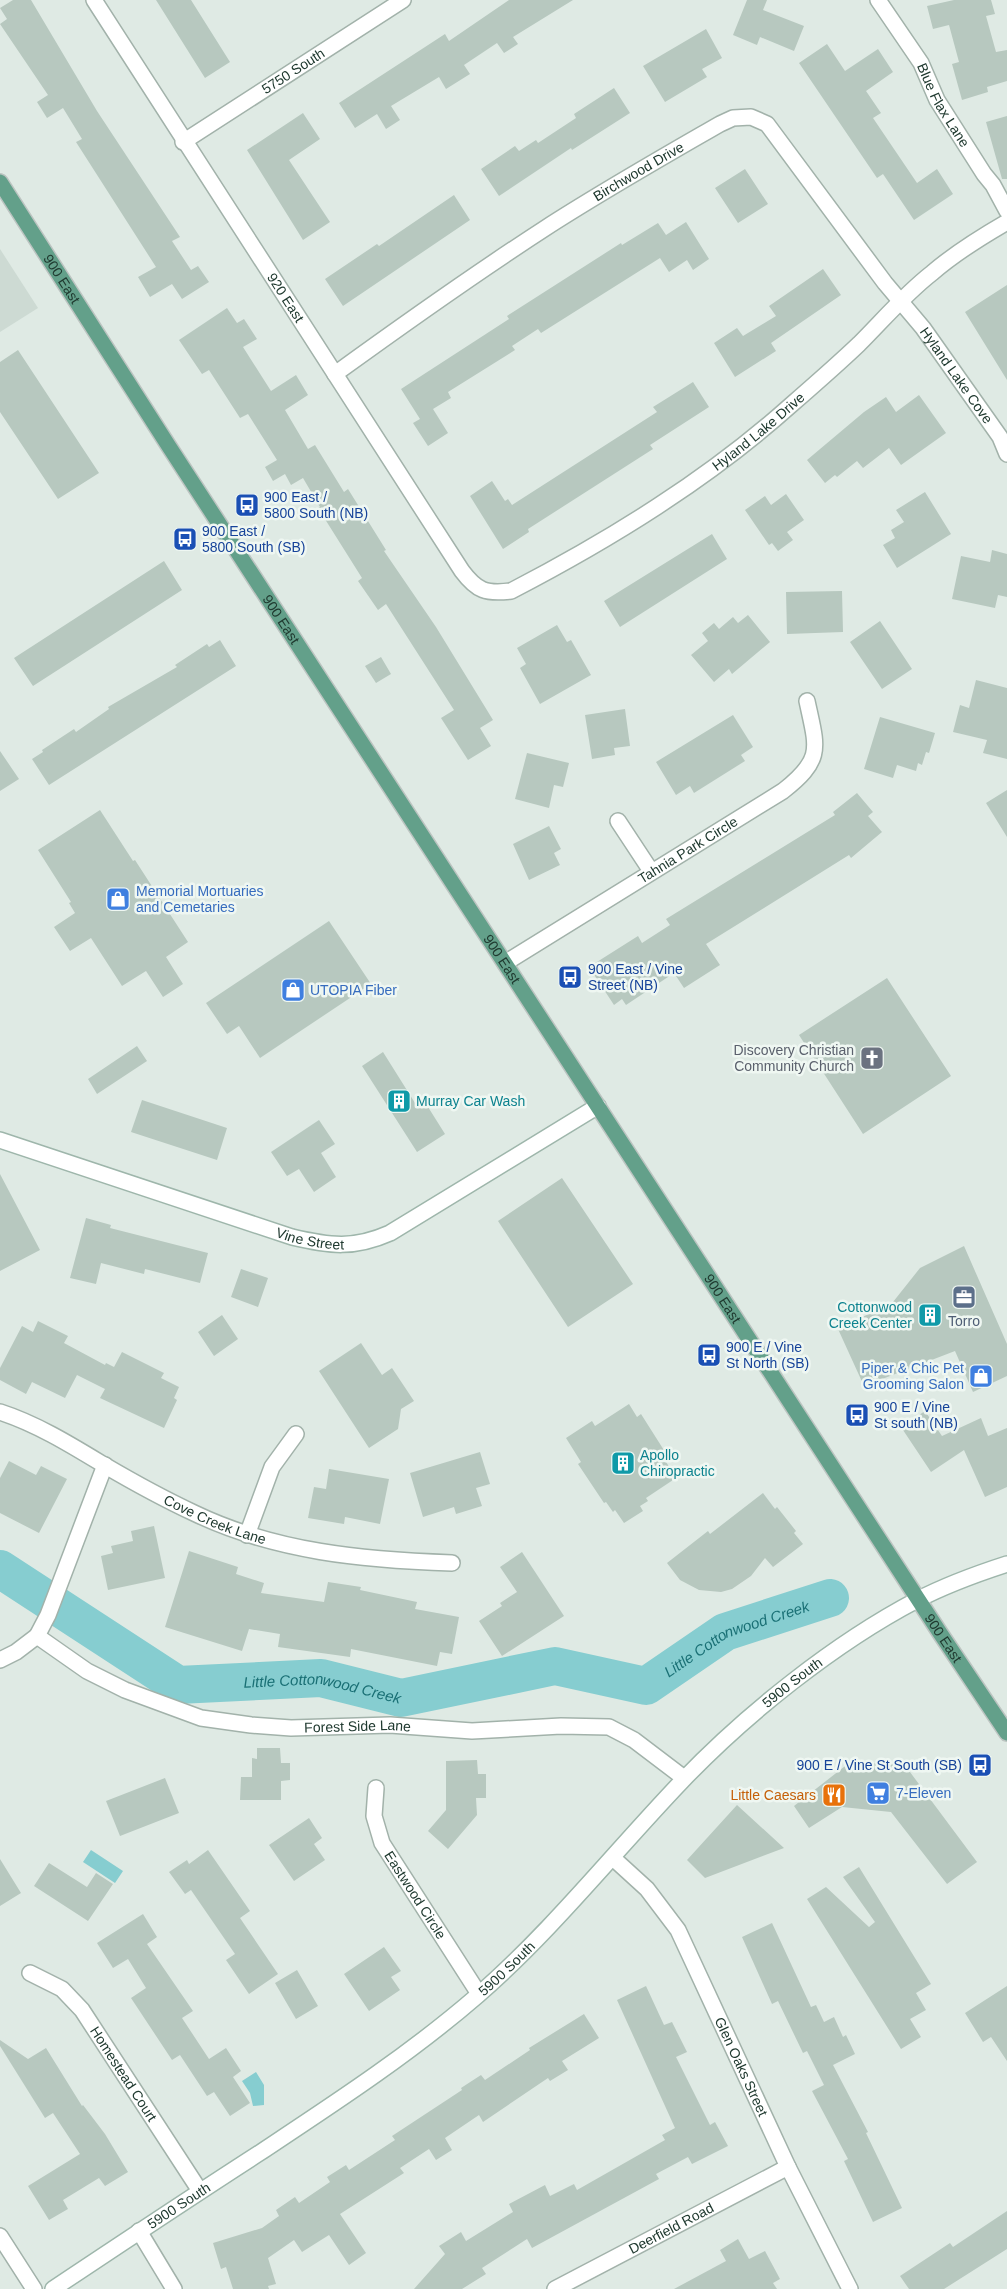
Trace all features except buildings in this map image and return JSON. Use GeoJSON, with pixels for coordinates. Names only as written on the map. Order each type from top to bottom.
{"type":"FeatureCollection","features":[{"type":"Feature","properties":{"kind":"main road","name":"900 East"},"geometry":{"type":"LineString","coordinates":[[0,182],[168,445],[918,1600],[1007,1733]]}},
{"type":"Feature","properties":{"kind":"street","name":"920 East"},"geometry":{"type":"LineString","coordinates":[[94,0],[183,142],[462,571],[470,582],[481,590]]}},
{"type":"Feature","properties":{"kind":"street","name":"5750 South"},"geometry":{"type":"LineString","coordinates":[[183,142],[403,0]]}},
{"type":"Feature","properties":{"kind":"street","name":"Blue Flax Lane"},"geometry":{"type":"LineString","coordinates":[[878,0],[920,63],[937,100],[984,174],[993,184],[1007,212]]}},
{"type":"Feature","properties":{"kind":"street","name":"Birchwood Drive"},"geometry":{"type":"LineString","coordinates":[[335,374],[458,285],[545,228],[646,166],[720,124],[742,117],[751,116],[767,124],[900,301]]}},
{"type":"Feature","properties":{"kind":"street","name":"Hyland Lake Drive"},"geometry":{"type":"LineString","coordinates":[[481,590],[495,593],[511,591],[608,539],[708,474],[797,401],[857,346],[900,301],[954,256],[976,240],[1007,222]]}},
{"type":"Feature","properties":{"kind":"street","name":"Hyland Lake Cove"},"geometry":{"type":"LineString","coordinates":[[900,301],[923,328],[1000,437],[1007,454]]}},
{"type":"Feature","properties":{"kind":"street","name":"Tahnia Park Circle"},"geometry":{"type":"LineString","coordinates":[[505,963],[783,791],[801,777],[813,761],[816,744],[807,701]]}},
{"type":"Feature","properties":{"kind":"street"},"geometry":{"type":"LineString","coordinates":[[618,821],[651,871]]}},
{"type":"Feature","properties":{"kind":"street","name":"Vine Street"},"geometry":{"type":"LineString","coordinates":[[0,1140],[292,1237],[338,1246],[356,1245],[390,1234],[598,1106]]}},
{"type":"Feature","properties":{"kind":"street","name":"Cove Creek Lane"},"geometry":{"type":"LineString","coordinates":[[0,1412],[14,1416],[71,1444],[194,1514],[247,1535],[282,1545],[344,1556],[452,1563]]}},
{"type":"Feature","properties":{"kind":"street"},"geometry":{"type":"LineString","coordinates":[[247,1535],[272,1467],[296,1434]]}},
{"type":"Feature","properties":{"kind":"street"},"geometry":{"type":"LineString","coordinates":[[0,1660],[16,1652],[37,1636],[48,1615],[105,1465]]}},
{"type":"Feature","properties":{"kind":"street"},"geometry":{"type":"LineString","coordinates":[[918,1600],[964,1578],[1007,1564]]}},
{"type":"Feature","properties":{"kind":"street","name":"5900 South"},"geometry":{"type":"LineString","coordinates":[[53,2289],[200,2192],[429,2035],[479,1994],[511,1964],[613,1858],[684,1778],[718,1746],[803,1675],[878,1622],[918,1600]]}},
{"type":"Feature","properties":{"kind":"street","name":"Forest Side Lane"},"geometry":{"type":"LineString","coordinates":[[37,1636],[87,1671],[125,1690],[201,1718],[291,1728],[390,1725],[472,1731],[561,1726],[609,1727],[634,1740],[684,1778]]}},
{"type":"Feature","properties":{"kind":"street","name":"Eastwood Circle"},"geometry":{"type":"LineString","coordinates":[[376,1788],[374,1816],[382,1843],[479,1994]]}},
{"type":"Feature","properties":{"kind":"street","name":"Glen Oaks Street"},"geometry":{"type":"LineString","coordinates":[[613,1858],[647,1889],[678,1930],[788,2167],[850,2289]]}},
{"type":"Feature","properties":{"kind":"street","name":"Homestead Court"},"geometry":{"type":"LineString","coordinates":[[30,1973],[62,1989],[82,2010],[200,2192]]}},
{"type":"Feature","properties":{"kind":"street","name":"Deerfield Road"},"geometry":{"type":"LineString","coordinates":[[555,2289],[788,2167]]}},
{"type":"Feature","properties":{"kind":"street"},"geometry":{"type":"LineString","coordinates":[[139,2231],[174,2289]]}},
{"type":"Feature","properties":{"kind":"street"},"geometry":{"type":"LineString","coordinates":[[0,2236],[34,2289]]}},
{"type":"Feature","properties":{"kind":"shaded area"},"geometry":{"type":"Polygon","coordinates":[[[0,249],[38,308],[0,332],[0,249]]]}},
{"type":"Feature","properties":{"kind":"water"},"geometry":{"type":"Polygon","coordinates":[[[91,1850],[123,1871],[115,1883],[83,1862],[91,1850]]]}},
{"type":"Feature","properties":{"kind":"water"},"geometry":{"type":"Polygon","coordinates":[[[256,2072],[264,2085],[264,2105],[253,2106],[250,2093],[242,2081],[256,2072]]]}},
{"type":"Feature","properties":{"kind":"waterway","name":"Little Cottonwood Creek"},"geometry":{"type":"LineString","coordinates":[[0,1569],[178,1685],[321,1678],[401,1698],[555,1666],[646,1686],[725,1632],[830,1598]]}},
{"type":"Feature","properties":{"kind":"place","name":"900 East / 5800 South (NB)"},"geometry":{"type":"Point","coordinates":[247,505]}},
{"type":"Feature","properties":{"kind":"place","name":"900 East / 5800 South (SB)"},"geometry":{"type":"Point","coordinates":[185,539]}},
{"type":"Feature","properties":{"kind":"place","name":"Memorial Mortuaries and Cemetaries"},"geometry":{"type":"Point","coordinates":[118,899]}},
{"type":"Feature","properties":{"kind":"place","name":"900 East / Vine Street (NB)"},"geometry":{"type":"Point","coordinates":[570,977]}},
{"type":"Feature","properties":{"kind":"place","name":"UTOPIA Fiber"},"geometry":{"type":"Point","coordinates":[293,990]}},
{"type":"Feature","properties":{"kind":"place","name":"Discovery Christian Community Church"},"geometry":{"type":"Point","coordinates":[872,1058]}},
{"type":"Feature","properties":{"kind":"place","name":"Murray Car Wash"},"geometry":{"type":"Point","coordinates":[399,1101]}},
{"type":"Feature","properties":{"kind":"place","name":"Torro"},"geometry":{"type":"Point","coordinates":[964,1297]}},
{"type":"Feature","properties":{"kind":"place","name":"Cottonwood Creek Center"},"geometry":{"type":"Point","coordinates":[930,1315]}},
{"type":"Feature","properties":{"kind":"place","name":"900 E / Vine St North (SB)"},"geometry":{"type":"Point","coordinates":[709,1355]}},
{"type":"Feature","properties":{"kind":"place","name":"Piper & Chic Pet Grooming Salon"},"geometry":{"type":"Point","coordinates":[981,1376]}},
{"type":"Feature","properties":{"kind":"place","name":"900 E / Vine St south (NB)"},"geometry":{"type":"Point","coordinates":[857,1415]}},
{"type":"Feature","properties":{"kind":"place","name":"Apollo Chiropractic"},"geometry":{"type":"Point","coordinates":[623,1463]}},
{"type":"Feature","properties":{"kind":"place","name":"900 E / Vine St South (SB)"},"geometry":{"type":"Point","coordinates":[980,1765]}},
{"type":"Feature","properties":{"kind":"place","name":"7-Eleven"},"geometry":{"type":"Point","coordinates":[878,1793]}},
{"type":"Feature","properties":{"kind":"place","name":"Little Caesars"},"geometry":{"type":"Point","coordinates":[834,1795]}}]}
